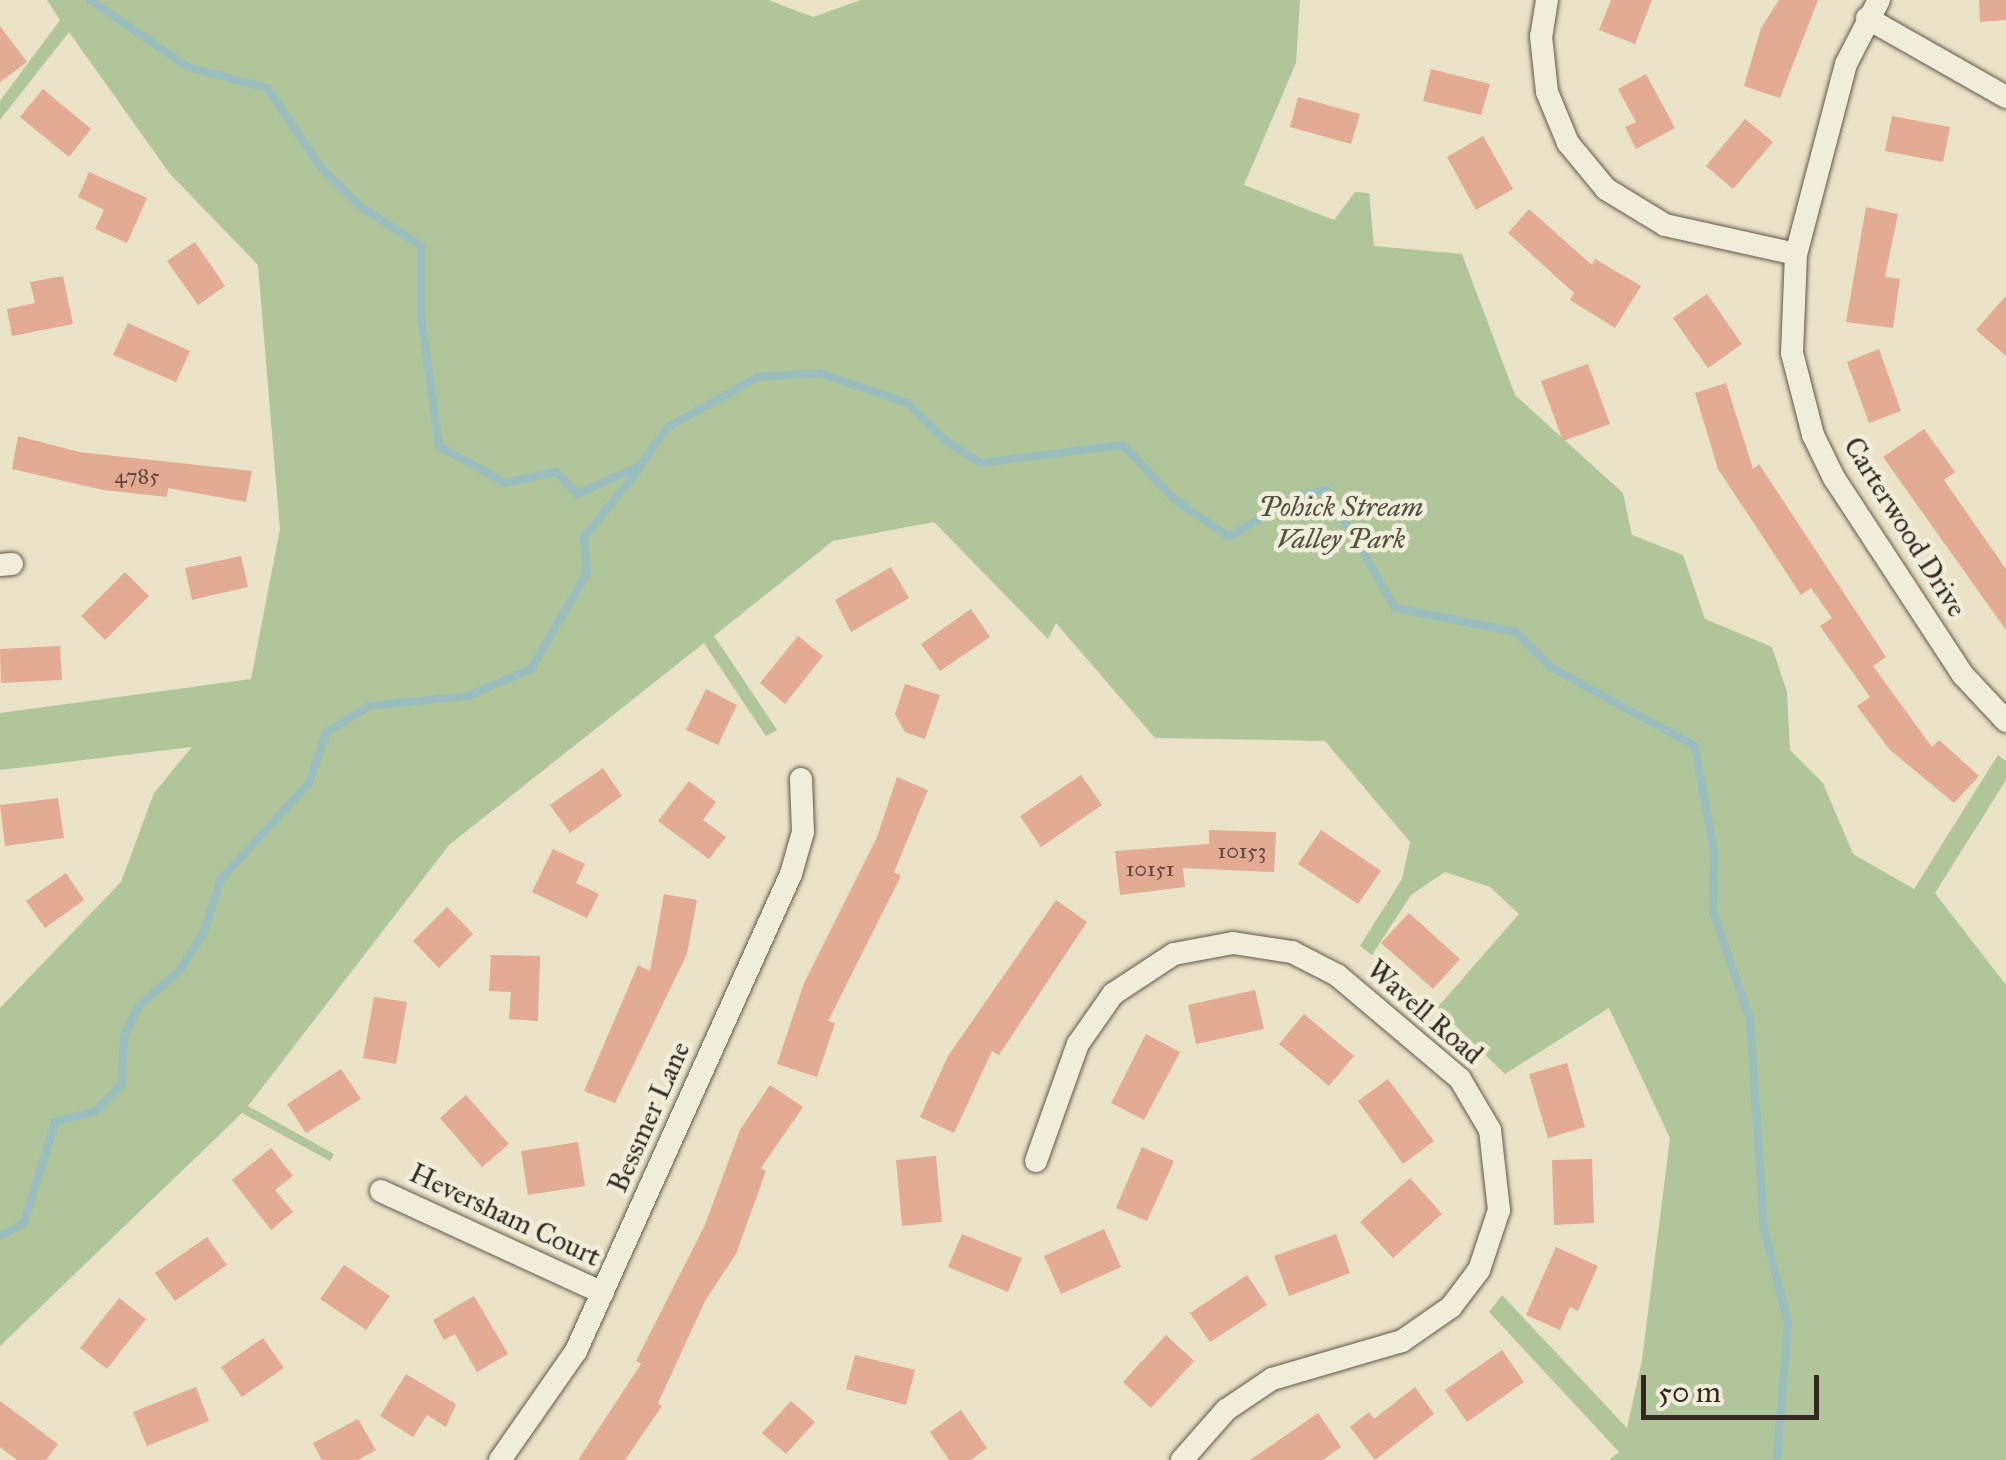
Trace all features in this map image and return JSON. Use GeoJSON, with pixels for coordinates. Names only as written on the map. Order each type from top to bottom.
{"type":"FeatureCollection","features":[{"type":"Feature","properties":{"kind":"street"},"geometry":{"type":"LineString","coordinates":[[1547,0],[1542,36],[1547,92],[1568,144],[1606,189],[1665,225],[1796,254]]}},
{"type":"Feature","properties":{"kind":"street"},"geometry":{"type":"LineString","coordinates":[[1873,9],[2006,97]]}},
{"type":"Feature","properties":{"kind":"street","name":"Carterwood Drive"},"geometry":{"type":"LineString","coordinates":[[1873,9],[1846,64],[1796,254],[1792,353],[1813,435],[1834,478],[1963,676],[2006,721]]}},
{"type":"Feature","properties":{"kind":"street","name":"Bessmer Lane"},"geometry":{"type":"LineString","coordinates":[[500,1460],[554,1390],[602,1294],[791,874],[803,832],[801,779]]}},
{"type":"Feature","properties":{"kind":"street","name":"Wavell Road"},"geometry":{"type":"LineString","coordinates":[[1036,1160],[1094,1018],[1143,970],[1212,944],[1272,946],[1312,960],[1395,1022],[1475,1099],[1495,1146],[1500,1180],[1492,1243],[1470,1284],[1451,1307],[1402,1341],[1308,1365],[1243,1397],[1182,1460]]}},
{"type":"Feature","properties":{"kind":"street","name":"Heversham Court"},"geometry":{"type":"LineString","coordinates":[[382,1191],[602,1294]]}},
{"type":"Feature","properties":{"kind":"green space","name":"Pohick Stream Valley Park"},"geometry":{"type":"Polygon","coordinates":[[[47,0],[768,0],[813,17],[861,0],[1300,0],[1296,63],[1244,185],[1334,220],[1355,192],[1369,193],[1374,246],[1462,254],[1515,395],[1623,493],[1632,535],[1683,555],[1705,619],[1772,647],[1787,692],[1790,750],[1823,783],[1853,854],[1914,889],[1998,755],[2006,761],[2006,780],[1935,893],[2006,985],[2006,1460],[1609,1460],[1619,1452],[1489,1312],[1502,1295],[1627,1428],[1642,1360],[1670,1138],[1609,1008],[1505,1074],[1437,1008],[1519,914],[1490,887],[1445,872],[1411,895],[1372,955],[1360,946],[1402,879],[1410,842],[1325,741],[1155,738],[1056,623],[1048,639],[934,522],[833,541],[714,636],[777,730],[766,736],[704,643],[449,845],[248,1106],[334,1154],[330,1161],[242,1113],[0,1346],[0,1008],[121,882],[154,793],[192,747],[0,770],[0,713],[251,679],[280,529],[258,265],[170,174],[69,32],[0,120],[0,101],[60,20],[47,0]]]}},
{"type":"Feature","properties":{"kind":"building"},"geometry":{"type":"Polygon","coordinates":[[[1611,0],[1652,0],[1635,44],[1599,30],[1611,0]]]}},
{"type":"Feature","properties":{"kind":"building"},"geometry":{"type":"Polygon","coordinates":[[[1779,0],[1818,0],[1780,98],[1744,86],[1761,28],[1779,0]]]}},
{"type":"Feature","properties":{"kind":"building"},"geometry":{"type":"Polygon","coordinates":[[[1979,0],[2006,0],[2006,20],[1980,22],[1979,0]]]}},
{"type":"Feature","properties":{"kind":"building"},"geometry":{"type":"Polygon","coordinates":[[[0,26],[27,62],[0,82],[0,26]]]}},
{"type":"Feature","properties":{"kind":"building"},"geometry":{"type":"Polygon","coordinates":[[[1431,69],[1490,84],[1481,115],[1423,101],[1431,69]]]}},
{"type":"Feature","properties":{"kind":"building"},"geometry":{"type":"Polygon","coordinates":[[[1646,74],[1675,128],[1636,149],[1625,127],[1636,122],[1618,89],[1646,74]]]}},
{"type":"Feature","properties":{"kind":"building"},"geometry":{"type":"Polygon","coordinates":[[[43,89],[91,129],[69,157],[20,117],[43,89]]]}},
{"type":"Feature","properties":{"kind":"building"},"geometry":{"type":"Polygon","coordinates":[[[1298,97],[1360,114],[1351,144],[1290,127],[1298,97]]]}},
{"type":"Feature","properties":{"kind":"building"},"geometry":{"type":"Polygon","coordinates":[[[1892,116],[1950,127],[1943,162],[1885,151],[1892,116]]]}},
{"type":"Feature","properties":{"kind":"building"},"geometry":{"type":"Polygon","coordinates":[[[1745,119],[1773,142],[1733,189],[1706,166],[1745,119]]]}},
{"type":"Feature","properties":{"kind":"building"},"geometry":{"type":"Polygon","coordinates":[[[1483,136],[1513,189],[1476,210],[1447,157],[1483,136]]]}},
{"type":"Feature","properties":{"kind":"building"},"geometry":{"type":"Polygon","coordinates":[[[89,172],[147,198],[127,243],[95,229],[104,210],[78,197],[89,172]]]}},
{"type":"Feature","properties":{"kind":"building"},"geometry":{"type":"Polygon","coordinates":[[[1866,207],[1898,214],[1885,277],[1900,279],[1893,328],[1846,322],[1866,207]]]}},
{"type":"Feature","properties":{"kind":"building"},"geometry":{"type":"Polygon","coordinates":[[[1529,209],[1592,265],[1595,259],[1641,286],[1615,328],[1570,300],[1574,293],[1508,233],[1529,209]]]}},
{"type":"Feature","properties":{"kind":"building"},"geometry":{"type":"Polygon","coordinates":[[[195,242],[225,286],[198,305],[167,261],[195,242]]]}},
{"type":"Feature","properties":{"kind":"building"},"geometry":{"type":"Polygon","coordinates":[[[63,276],[73,324],[12,336],[7,309],[35,303],[30,282],[63,276]]]}},
{"type":"Feature","properties":{"kind":"building"},"geometry":{"type":"Polygon","coordinates":[[[1707,294],[1742,344],[1708,368],[1673,318],[1707,294]]]}},
{"type":"Feature","properties":{"kind":"building"},"geometry":{"type":"Polygon","coordinates":[[[2006,296],[2006,356],[1976,330],[2006,296]]]}},
{"type":"Feature","properties":{"kind":"building"},"geometry":{"type":"Polygon","coordinates":[[[128,323],[190,351],[176,382],[113,355],[128,323]]]}},
{"type":"Feature","properties":{"kind":"building"},"geometry":{"type":"Polygon","coordinates":[[[1879,349],[1901,411],[1869,423],[1847,362],[1879,349]]]}},
{"type":"Feature","properties":{"kind":"building"},"geometry":{"type":"Polygon","coordinates":[[[1588,364],[1610,424],[1563,441],[1541,381],[1588,364]]]}},
{"type":"Feature","properties":{"kind":"building"},"geometry":{"type":"Polygon","coordinates":[[[1726,383],[1753,469],[1759,464],[1886,657],[1873,666],[1932,747],[1939,740],[1979,776],[1954,803],[1889,749],[1857,706],[1870,697],[1820,626],[1832,618],[1811,588],[1801,595],[1718,469],[1695,393],[1726,383]]]}},
{"type":"Feature","properties":{"kind":"building"},"geometry":{"type":"Polygon","coordinates":[[[1924,429],[1955,472],[1944,480],[2006,569],[2006,630],[1883,457],[1924,429]]]}},
{"type":"Feature","properties":{"kind":"building"},"geometry":{"type":"Polygon","coordinates":[[[18,436],[79,452],[252,471],[246,502],[168,488],[167,497],[103,490],[12,469],[18,436]]]}},
{"type":"Feature","properties":{"kind":"building"},"geometry":{"type":"Polygon","coordinates":[[[241,556],[248,587],[192,600],[185,568],[241,556]]]}},
{"type":"Feature","properties":{"kind":"building"},"geometry":{"type":"Polygon","coordinates":[[[891,567],[909,598],[851,632],[835,600],[891,567]]]}},
{"type":"Feature","properties":{"kind":"building"},"geometry":{"type":"Polygon","coordinates":[[[125,572],[149,596],[105,640],[81,616],[125,572]]]}},
{"type":"Feature","properties":{"kind":"building"},"geometry":{"type":"Polygon","coordinates":[[[971,609],[990,637],[940,671],[921,644],[971,609]]]}},
{"type":"Feature","properties":{"kind":"building"},"geometry":{"type":"Polygon","coordinates":[[[798,636],[823,656],[785,704],[760,683],[798,636]]]}},
{"type":"Feature","properties":{"kind":"building"},"geometry":{"type":"Polygon","coordinates":[[[60,646],[62,680],[1,683],[0,649],[60,646]]]}},
{"type":"Feature","properties":{"kind":"building"},"geometry":{"type":"Polygon","coordinates":[[[905,684],[940,695],[925,739],[905,732],[895,714],[905,684]]]}},
{"type":"Feature","properties":{"kind":"building"},"geometry":{"type":"Polygon","coordinates":[[[706,689],[737,705],[718,745],[686,730],[706,689]]]}},
{"type":"Feature","properties":{"kind":"building"},"geometry":{"type":"Polygon","coordinates":[[[603,768],[622,796],[570,833],[550,805],[603,768]]]}},
{"type":"Feature","properties":{"kind":"building"},"geometry":{"type":"Polygon","coordinates":[[[1081,775],[1102,805],[1041,847],[1020,816],[1081,775]]]}},
{"type":"Feature","properties":{"kind":"building"},"geometry":{"type":"Polygon","coordinates":[[[897,777],[928,790],[894,872],[901,876],[828,1021],[835,1023],[817,1077],[777,1064],[804,983],[877,837],[897,777]]]}},
{"type":"Feature","properties":{"kind":"building"},"geometry":{"type":"Polygon","coordinates":[[[689,781],[716,802],[703,820],[726,837],[709,859],[658,821],[689,781]]]}},
{"type":"Feature","properties":{"kind":"building"},"geometry":{"type":"Polygon","coordinates":[[[58,798],[64,838],[5,846],[0,805],[58,798]]]}},
{"type":"Feature","properties":{"kind":"building"},"geometry":{"type":"Polygon","coordinates":[[[1209,830],[1276,832],[1274,872],[1183,868],[1185,887],[1120,895],[1115,851],[1209,844],[1209,830]]]}},
{"type":"Feature","properties":{"kind":"building"},"geometry":{"type":"Polygon","coordinates":[[[1321,830],[1381,871],[1358,904],[1298,864],[1321,830]]]}},
{"type":"Feature","properties":{"kind":"building"},"geometry":{"type":"Polygon","coordinates":[[[553,849],[585,864],[576,883],[599,894],[587,918],[532,892],[553,849]]]}},
{"type":"Feature","properties":{"kind":"building"},"geometry":{"type":"Polygon","coordinates":[[[66,873],[84,900],[45,928],[26,901],[66,873]]]}},
{"type":"Feature","properties":{"kind":"building"},"geometry":{"type":"Polygon","coordinates":[[[664,894],[697,900],[687,954],[615,1103],[584,1091],[638,965],[650,971],[664,894]]]}},
{"type":"Feature","properties":{"kind":"building"},"geometry":{"type":"Polygon","coordinates":[[[1056,900],[1087,922],[999,1055],[992,1051],[954,1133],[920,1117],[948,1056],[1056,900]]]}},
{"type":"Feature","properties":{"kind":"building"},"geometry":{"type":"Polygon","coordinates":[[[447,907],[473,934],[439,968],[413,941],[447,907]]]}},
{"type":"Feature","properties":{"kind":"building"},"geometry":{"type":"Polygon","coordinates":[[[1409,913],[1460,959],[1433,989],[1381,943],[1409,913]]]}},
{"type":"Feature","properties":{"kind":"building"},"geometry":{"type":"Polygon","coordinates":[[[491,955],[540,956],[538,1021],[509,1019],[511,992],[489,991],[491,955]]]}},
{"type":"Feature","properties":{"kind":"building"},"geometry":{"type":"Polygon","coordinates":[[[1255,990],[1264,1029],[1196,1044],[1188,1005],[1255,990]]]}},
{"type":"Feature","properties":{"kind":"building"},"geometry":{"type":"Polygon","coordinates":[[[374,997],[407,1002],[396,1064],[363,1058],[374,997]]]}},
{"type":"Feature","properties":{"kind":"building"},"geometry":{"type":"Polygon","coordinates":[[[1304,1014],[1354,1056],[1329,1086],[1279,1044],[1304,1014]]]}},
{"type":"Feature","properties":{"kind":"building"},"geometry":{"type":"Polygon","coordinates":[[[1146,1034],[1180,1052],[1144,1120],[1111,1103],[1146,1034]]]}},
{"type":"Feature","properties":{"kind":"building"},"geometry":{"type":"Polygon","coordinates":[[[1567,1063],[1585,1127],[1548,1138],[1529,1074],[1567,1063]]]}},
{"type":"Feature","properties":{"kind":"building"},"geometry":{"type":"Polygon","coordinates":[[[341,1069],[361,1099],[306,1133],[287,1104],[341,1069]]]}},
{"type":"Feature","properties":{"kind":"building"},"geometry":{"type":"Polygon","coordinates":[[[1388,1079],[1434,1141],[1403,1164],[1358,1101],[1388,1079]]]}},
{"type":"Feature","properties":{"kind":"building"},"geometry":{"type":"Polygon","coordinates":[[[770,1085],[803,1107],[761,1168],[766,1171],[736,1254],[705,1301],[658,1403],[662,1406],[625,1460],[578,1460],[641,1364],[636,1361],[705,1225],[740,1130],[770,1085]]]}},
{"type":"Feature","properties":{"kind":"building"},"geometry":{"type":"Polygon","coordinates":[[[466,1095],[509,1144],[482,1167],[440,1118],[466,1095]]]}},
{"type":"Feature","properties":{"kind":"building"},"geometry":{"type":"Polygon","coordinates":[[[578,1142],[585,1186],[528,1195],[521,1151],[578,1142]]]}},
{"type":"Feature","properties":{"kind":"building"},"geometry":{"type":"Polygon","coordinates":[[[1142,1147],[1174,1161],[1147,1221],[1116,1208],[1142,1147]]]}},
{"type":"Feature","properties":{"kind":"building"},"geometry":{"type":"Polygon","coordinates":[[[271,1148],[293,1176],[275,1190],[293,1212],[271,1230],[232,1180],[271,1148]]]}},
{"type":"Feature","properties":{"kind":"building"},"geometry":{"type":"Polygon","coordinates":[[[936,1156],[942,1222],[902,1226],[896,1160],[936,1156]]]}},
{"type":"Feature","properties":{"kind":"building"},"geometry":{"type":"Polygon","coordinates":[[[1592,1159],[1594,1223],[1554,1225],[1552,1160],[1592,1159]]]}},
{"type":"Feature","properties":{"kind":"building"},"geometry":{"type":"Polygon","coordinates":[[[1410,1178],[1442,1214],[1393,1258],[1360,1222],[1410,1178]]]}},
{"type":"Feature","properties":{"kind":"building"},"geometry":{"type":"Polygon","coordinates":[[[1104,1229],[1121,1267],[1061,1294],[1044,1256],[1104,1229]]]}},
{"type":"Feature","properties":{"kind":"building"},"geometry":{"type":"Polygon","coordinates":[[[962,1234],[1022,1258],[1008,1292],[948,1267],[962,1234]]]}},
{"type":"Feature","properties":{"kind":"building"},"geometry":{"type":"Polygon","coordinates":[[[1336,1234],[1350,1273],[1289,1296],[1274,1256],[1336,1234]]]}},
{"type":"Feature","properties":{"kind":"building"},"geometry":{"type":"Polygon","coordinates":[[[207,1237],[227,1265],[175,1301],[155,1273],[207,1237]]]}},
{"type":"Feature","properties":{"kind":"building"},"geometry":{"type":"Polygon","coordinates":[[[1556,1247],[1598,1266],[1578,1311],[1570,1307],[1560,1330],[1526,1315],[1556,1247]]]}},
{"type":"Feature","properties":{"kind":"building"},"geometry":{"type":"Polygon","coordinates":[[[344,1265],[390,1296],[366,1330],[320,1299],[344,1265]]]}},
{"type":"Feature","properties":{"kind":"building"},"geometry":{"type":"Polygon","coordinates":[[[1247,1275],[1267,1305],[1210,1342],[1190,1313],[1247,1275]]]}},
{"type":"Feature","properties":{"kind":"building"},"geometry":{"type":"Polygon","coordinates":[[[474,1296],[508,1354],[477,1372],[455,1334],[444,1340],[433,1320],[474,1296]]]}},
{"type":"Feature","properties":{"kind":"building"},"geometry":{"type":"Polygon","coordinates":[[[119,1298],[146,1319],[107,1369],[80,1348],[119,1298]]]}},
{"type":"Feature","properties":{"kind":"building"},"geometry":{"type":"Polygon","coordinates":[[[1166,1335],[1194,1361],[1151,1408],[1123,1382],[1166,1335]]]}},
{"type":"Feature","properties":{"kind":"building"},"geometry":{"type":"Polygon","coordinates":[[[263,1338],[284,1368],[242,1397],[221,1367],[263,1338]]]}},
{"type":"Feature","properties":{"kind":"building"},"geometry":{"type":"Polygon","coordinates":[[[1502,1350],[1524,1382],[1467,1422],[1445,1390],[1502,1350]]]}},
{"type":"Feature","properties":{"kind":"building"},"geometry":{"type":"Polygon","coordinates":[[[855,1355],[915,1370],[906,1405],[846,1389],[855,1355]]]}},
{"type":"Feature","properties":{"kind":"building"},"geometry":{"type":"Polygon","coordinates":[[[406,1374],[456,1404],[446,1427],[427,1415],[413,1437],[380,1416],[406,1374]]]}},
{"type":"Feature","properties":{"kind":"building"},"geometry":{"type":"Polygon","coordinates":[[[196,1387],[209,1421],[147,1446],[133,1412],[196,1387]]]}},
{"type":"Feature","properties":{"kind":"building"},"geometry":{"type":"Polygon","coordinates":[[[1415,1387],[1434,1414],[1375,1460],[1350,1427],[1369,1412],[1374,1419],[1415,1387]]]}},
{"type":"Feature","properties":{"kind":"building"},"geometry":{"type":"Polygon","coordinates":[[[0,1401],[58,1444],[46,1460],[17,1460],[0,1447],[0,1401]]]}},
{"type":"Feature","properties":{"kind":"building"},"geometry":{"type":"Polygon","coordinates":[[[791,1401],[815,1422],[786,1454],[762,1433],[791,1401]]]}},
{"type":"Feature","properties":{"kind":"building"},"geometry":{"type":"Polygon","coordinates":[[[961,1410],[987,1448],[971,1460],[949,1460],[930,1432],[961,1410]]]}},
{"type":"Feature","properties":{"kind":"building"},"geometry":{"type":"Polygon","coordinates":[[[1318,1413],[1341,1447],[1323,1460],[1250,1460],[1318,1413]]]}},
{"type":"Feature","properties":{"kind":"building"},"geometry":{"type":"Polygon","coordinates":[[[358,1419],[376,1450],[358,1460],[322,1460],[313,1443],[358,1419]]]}},
{"type":"Feature","properties":{"kind":"waterway"},"geometry":{"type":"LineString","coordinates":[[90,0],[188,67],[267,88],[322,169],[360,206],[421,246],[421,316],[439,446],[505,483],[556,472],[577,494],[640,466],[668,427],[758,377],[819,373],[907,403],[947,442],[981,463],[1123,445],[1175,500],[1229,537],[1298,495],[1327,490],[1395,608],[1516,632],[1552,668],[1695,746],[1714,853],[1713,911],[1750,1019],[1764,1228],[1788,1323],[1777,1460]]}},
{"type":"Feature","properties":{"kind":"waterway"},"geometry":{"type":"LineString","coordinates":[[0,1236],[24,1223],[55,1122],[96,1111],[122,1084],[124,1036],[138,1007],[180,970],[203,934],[221,879],[309,783],[326,733],[369,706],[468,696],[531,669],[587,573],[584,538],[638,470]]}}]}
